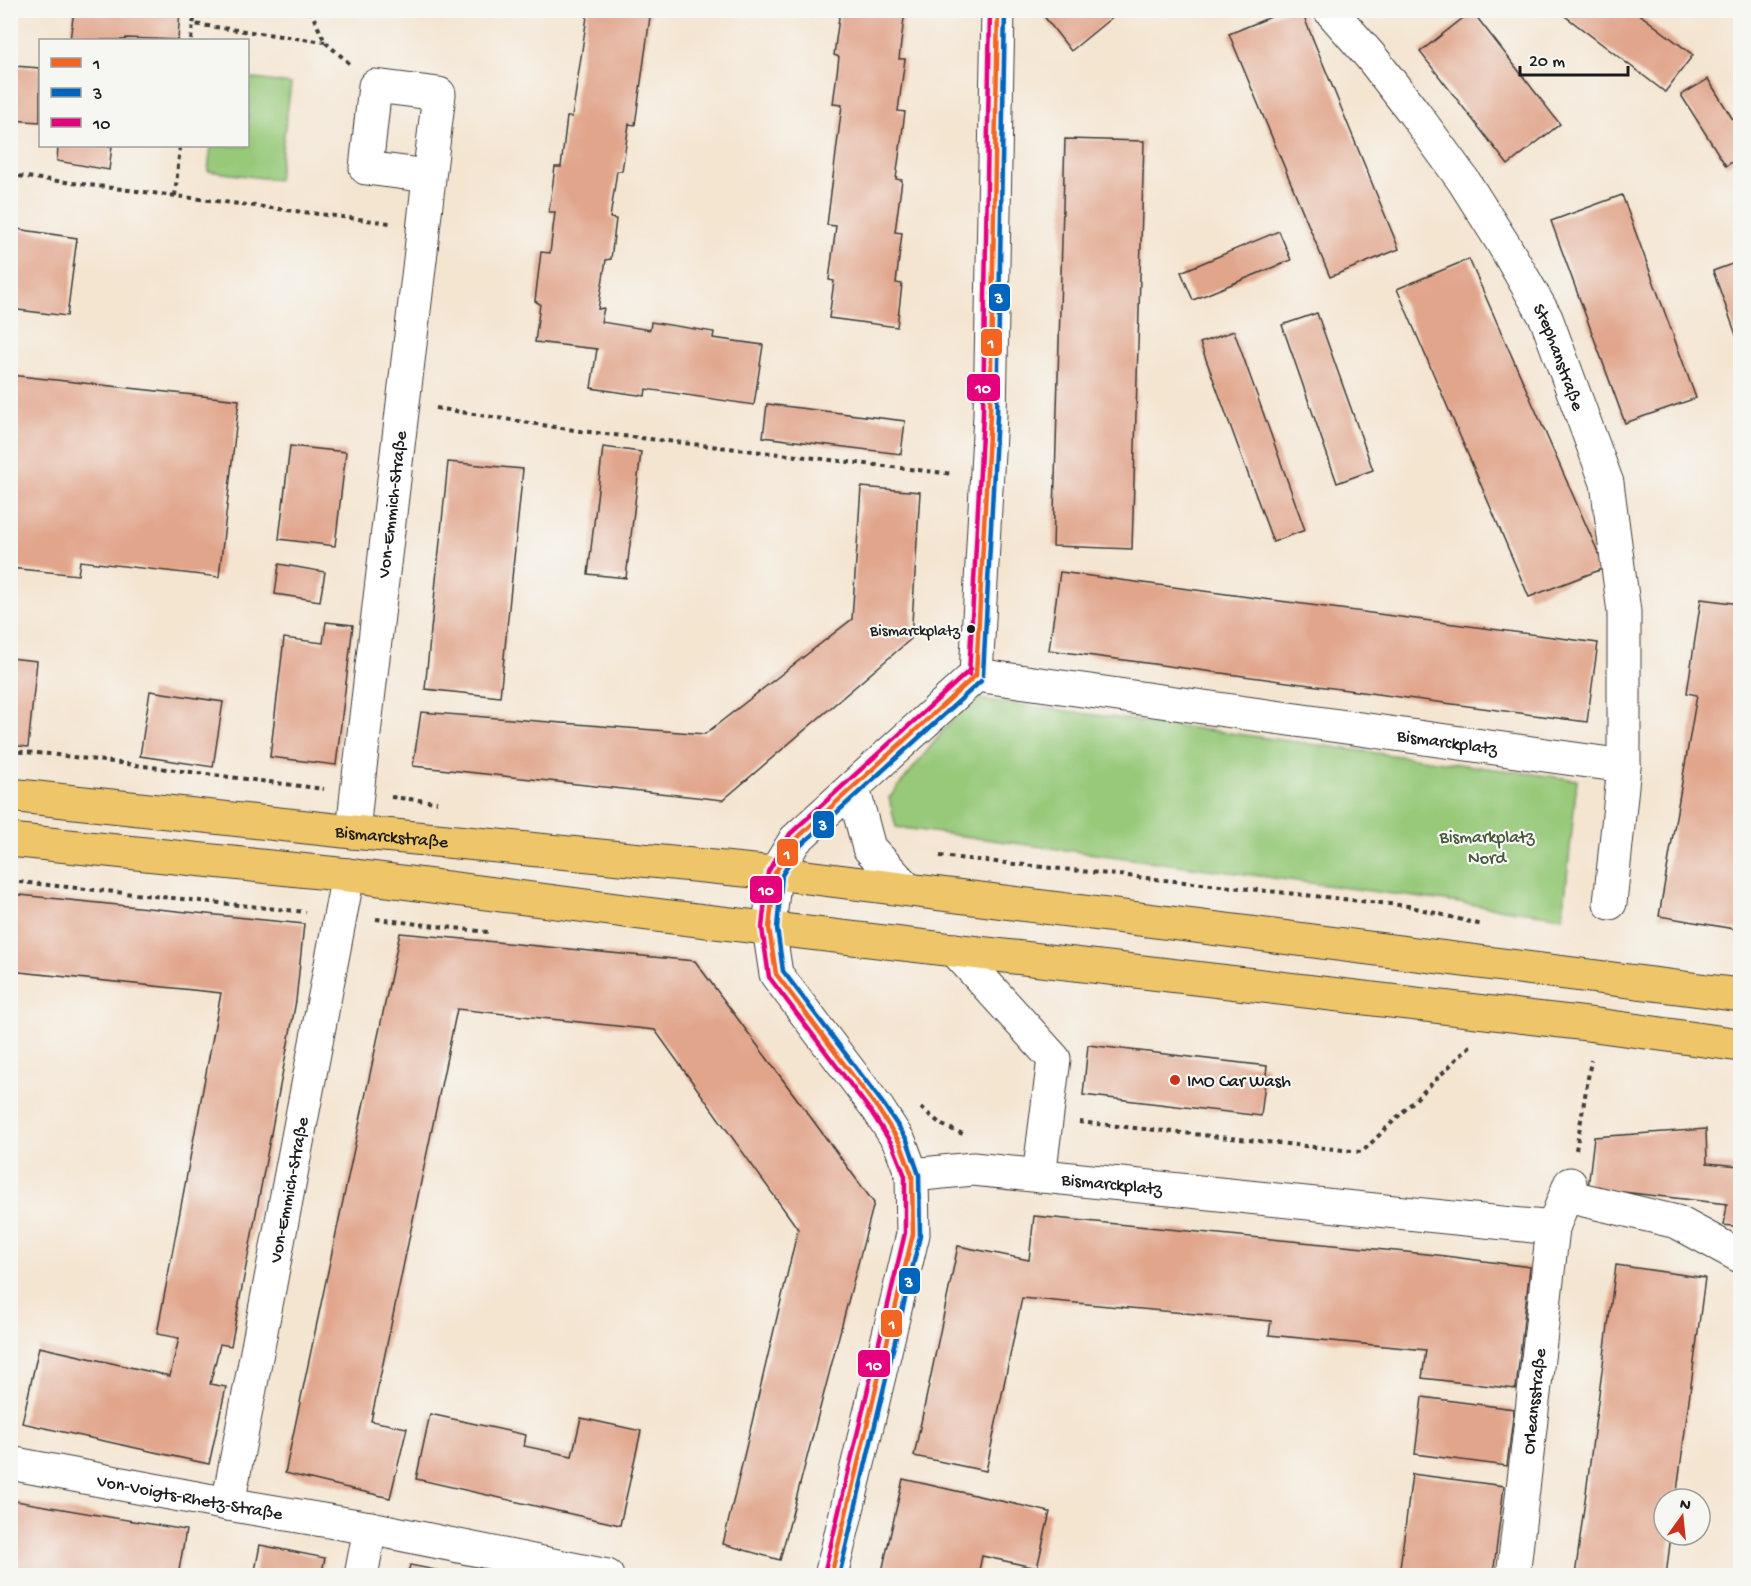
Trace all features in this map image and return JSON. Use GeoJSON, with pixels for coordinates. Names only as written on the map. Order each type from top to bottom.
{"type":"FeatureCollection","features":[{"type":"Feature","properties":{"kind":"main road","name":"Bismarckstraße"},"geometry":{"type":"LineString","coordinates":[[10,795],[353,832],[775,873]]}},
{"type":"Feature","properties":{"kind":"main road"},"geometry":{"type":"LineString","coordinates":[[10,840],[348,875],[663,916],[955,950],[1594,1038],[1740,1045]]}},
{"type":"Feature","properties":{"kind":"main road"},"geometry":{"type":"LineString","coordinates":[[775,873],[1740,995]]}},
{"type":"Feature","properties":{"kind":"street"},"geometry":{"type":"LineString","coordinates":[[831,1575],[913,1234],[912,1175],[900,1143],[878,1109],[776,974],[769,928],[775,873],[795,840],[976,675],[990,415],[998,10]]}},
{"type":"Feature","properties":{"kind":"street","name":"Stephanstraße"},"geometry":{"type":"LineString","coordinates":[[1330,10],[1371,57],[1463,180],[1546,318],[1607,483],[1624,612],[1624,766]]}},
{"type":"Feature","properties":{"kind":"street"},"geometry":{"type":"LineString","coordinates":[[375,86],[366,168],[429,176]]}},
{"type":"Feature","properties":{"kind":"street","name":"Von-Emmich-Straße"},"geometry":{"type":"LineString","coordinates":[[353,832],[439,94],[375,86]]}},
{"type":"Feature","properties":{"kind":"street","name":"Bismarckplatz"},"geometry":{"type":"LineString","coordinates":[[976,675],[1624,766]]}},
{"type":"Feature","properties":{"kind":"street"},"geometry":{"type":"LineString","coordinates":[[1611,903],[1624,766]]}},
{"type":"Feature","properties":{"kind":"street"},"geometry":{"type":"LineString","coordinates":[[854,788],[869,848],[907,889]]}},
{"type":"Feature","properties":{"kind":"street","name":"Von-Emmich-Straße"},"geometry":{"type":"LineString","coordinates":[[228,1504],[348,875]]}},
{"type":"Feature","properties":{"kind":"street"},"geometry":{"type":"LineString","coordinates":[[955,950],[1054,1059],[1039,1176]]}},
{"type":"Feature","properties":{"kind":"street","name":"Bismarckplatz"},"geometry":{"type":"LineString","coordinates":[[912,1175],[973,1169],[1553,1228]]}},
{"type":"Feature","properties":{"kind":"street"},"geometry":{"type":"LineString","coordinates":[[1553,1228],[1569,1190],[1677,1222],[1740,1256]]}},
{"type":"Feature","properties":{"kind":"street","name":"Orleansstraße"},"geometry":{"type":"LineString","coordinates":[[1513,1575],[1553,1228]]}},
{"type":"Feature","properties":{"kind":"street","name":"Von-Voigts-Rhetz-Straße"},"geometry":{"type":"LineString","coordinates":[[10,1463],[370,1528],[607,1575]]}},
{"type":"Feature","properties":{"kind":"street"},"geometry":{"type":"LineString","coordinates":[[361,1575],[370,1528]]}},
{"type":"Feature","properties":{"kind":"path"},"geometry":{"type":"LineString","coordinates":[[191,39],[196,10]]}},
{"type":"Feature","properties":{"kind":"path"},"geometry":{"type":"LineString","coordinates":[[310,10],[325,42],[375,86]]}},
{"type":"Feature","properties":{"kind":"path"},"geometry":{"type":"LineString","coordinates":[[193,24],[325,42]]}},
{"type":"Feature","properties":{"kind":"path"},"geometry":{"type":"LineString","coordinates":[[175,196],[180,147]]}},
{"type":"Feature","properties":{"kind":"path"},"geometry":{"type":"LineString","coordinates":[[10,175],[423,228]]}},
{"type":"Feature","properties":{"kind":"path"},"geometry":{"type":"LineString","coordinates":[[403,403],[580,431],[987,477]]}},
{"type":"Feature","properties":{"kind":"path"},"geometry":{"type":"LineString","coordinates":[[1569,1190],[1594,1038]]}},
{"type":"Feature","properties":{"kind":"path"},"geometry":{"type":"LineString","coordinates":[[1047,1126],[1075,1122],[1362,1152],[1472,1044]]}},
{"type":"Feature","properties":{"kind":"path"},"geometry":{"type":"LineString","coordinates":[[916,1104],[942,1125],[964,1134]]}},
{"type":"Feature","properties":{"kind":"green space"},"geometry":{"type":"Polygon","coordinates":[[[249,78],[291,84],[278,180],[208,171],[211,147],[249,147],[249,78]]]}},
{"type":"Feature","properties":{"kind":"green space","name":"Bismarkplatz Nord"},"geometry":{"type":"Polygon","coordinates":[[[970,698],[1577,780],[1563,917],[896,827],[889,798],[970,698]]]}},
{"type":"Feature","properties":{"kind":"building"},"geometry":{"type":"Polygon","coordinates":[[[74,10],[180,10],[178,39],[70,39],[74,10]]]}},
{"type":"Feature","properties":{"kind":"building"},"geometry":{"type":"Polygon","coordinates":[[[588,10],[651,10],[635,125],[629,124],[622,171],[617,171],[610,218],[616,219],[611,259],[606,260],[598,309],[604,308],[601,322],[650,330],[651,322],[714,332],[713,338],[763,345],[754,405],[646,389],[645,396],[591,388],[597,349],[535,342],[540,304],[535,301],[541,252],[550,253],[555,212],[549,212],[555,167],[561,167],[567,117],[572,117],[588,10]]]}},
{"type":"Feature","properties":{"kind":"building"},"geometry":{"type":"Polygon","coordinates":[[[840,10],[905,10],[899,59],[905,59],[898,111],[905,112],[896,179],[902,180],[895,232],[902,233],[896,283],[902,284],[897,327],[829,318],[834,281],[829,280],[836,226],[827,225],[842,105],[833,104],[839,57],[834,55],[840,10]]]}},
{"type":"Feature","properties":{"kind":"building"},"geometry":{"type":"Polygon","coordinates":[[[1039,10],[1121,10],[1071,51],[1039,10]]]}},
{"type":"Feature","properties":{"kind":"building"},"geometry":{"type":"Polygon","coordinates":[[[1288,10],[1301,10],[1399,249],[1330,277],[1229,34],[1288,10]]]}},
{"type":"Feature","properties":{"kind":"building"},"geometry":{"type":"Polygon","coordinates":[[[1557,10],[1634,10],[1693,55],[1665,92],[1557,10]]]}},
{"type":"Feature","properties":{"kind":"building"},"geometry":{"type":"Polygon","coordinates":[[[1472,11],[1560,124],[1508,165],[1420,52],[1472,11]]]}},
{"type":"Feature","properties":{"kind":"building"},"geometry":{"type":"Polygon","coordinates":[[[14,66],[39,68],[39,122],[10,120],[10,90],[14,66]]]}},
{"type":"Feature","properties":{"kind":"building"},"geometry":{"type":"Polygon","coordinates":[[[1708,79],[1740,131],[1740,157],[1726,166],[1681,95],[1708,79]]]}},
{"type":"Feature","properties":{"kind":"building"},"geometry":{"type":"Polygon","coordinates":[[[1065,139],[1144,141],[1132,549],[1053,546],[1065,139]]]}},
{"type":"Feature","properties":{"kind":"building"},"geometry":{"type":"Polygon","coordinates":[[[58,147],[112,147],[109,170],[57,161],[58,147]]]}},
{"type":"Feature","properties":{"kind":"building"},"geometry":{"type":"Polygon","coordinates":[[[1622,195],[1696,398],[1625,423],[1551,221],[1622,195]]]}},
{"type":"Feature","properties":{"kind":"building"},"geometry":{"type":"Polygon","coordinates":[[[10,228],[77,238],[67,316],[10,309],[10,228]]]}},
{"type":"Feature","properties":{"kind":"building"},"geometry":{"type":"Polygon","coordinates":[[[1279,231],[1291,260],[1193,300],[1181,272],[1279,231]]]}},
{"type":"Feature","properties":{"kind":"building"},"geometry":{"type":"Polygon","coordinates":[[[1469,259],[1605,568],[1529,597],[1397,289],[1469,259]]]}},
{"type":"Feature","properties":{"kind":"building"},"geometry":{"type":"Polygon","coordinates":[[[1740,261],[1740,346],[1713,271],[1740,261]]]}},
{"type":"Feature","properties":{"kind":"building"},"geometry":{"type":"Polygon","coordinates":[[[1317,313],[1373,470],[1337,483],[1282,325],[1317,313]]]}},
{"type":"Feature","properties":{"kind":"building"},"geometry":{"type":"Polygon","coordinates":[[[1234,331],[1305,530],[1273,542],[1200,343],[1234,331]]]}},
{"type":"Feature","properties":{"kind":"building"},"geometry":{"type":"Polygon","coordinates":[[[10,375],[239,400],[219,577],[80,561],[78,575],[10,568],[10,375]]]}},
{"type":"Feature","properties":{"kind":"building"},"geometry":{"type":"Polygon","coordinates":[[[767,404],[905,421],[901,454],[763,437],[767,404]]]}},
{"type":"Feature","properties":{"kind":"building"},"geometry":{"type":"Polygon","coordinates":[[[290,446],[346,452],[335,546],[279,539],[290,446]]]}},
{"type":"Feature","properties":{"kind":"building"},"geometry":{"type":"Polygon","coordinates":[[[603,447],[641,452],[626,578],[588,574],[603,447]]]}},
{"type":"Feature","properties":{"kind":"building"},"geometry":{"type":"Polygon","coordinates":[[[448,462],[523,469],[500,697],[425,689],[448,462]]]}},
{"type":"Feature","properties":{"kind":"building"},"geometry":{"type":"Polygon","coordinates":[[[861,487],[920,492],[911,639],[723,800],[413,766],[421,712],[705,734],[852,619],[861,487]]]}},
{"type":"Feature","properties":{"kind":"building"},"geometry":{"type":"Polygon","coordinates":[[[279,564],[325,572],[320,601],[275,594],[279,564]]]}},
{"type":"Feature","properties":{"kind":"building"},"geometry":{"type":"Polygon","coordinates":[[[1060,572],[1598,643],[1587,722],[1049,650],[1060,572]]]}},
{"type":"Feature","properties":{"kind":"building"},"geometry":{"type":"Polygon","coordinates":[[[1701,599],[1740,604],[1740,930],[1659,916],[1697,695],[1687,693],[1701,599]]]}},
{"type":"Feature","properties":{"kind":"building"},"geometry":{"type":"Polygon","coordinates":[[[326,622],[353,625],[336,765],[270,757],[284,638],[323,643],[326,622]]]}},
{"type":"Feature","properties":{"kind":"building"},"geometry":{"type":"Polygon","coordinates":[[[10,658],[37,661],[28,747],[10,745],[10,658]]]}},
{"type":"Feature","properties":{"kind":"building"},"geometry":{"type":"Polygon","coordinates":[[[150,691],[223,702],[213,767],[140,756],[150,691]]]}},
{"type":"Feature","properties":{"kind":"building"},"geometry":{"type":"Polygon","coordinates":[[[10,894],[304,924],[296,1001],[231,1346],[220,1344],[210,1384],[226,1387],[209,1464],[22,1423],[39,1347],[170,1376],[179,1338],[157,1334],[221,993],[10,971],[10,894]]]}},
{"type":"Feature","properties":{"kind":"building"},"geometry":{"type":"Polygon","coordinates":[[[400,933],[695,961],[874,1203],[780,1560],[723,1544],[798,1229],[655,1030],[457,1009],[371,1421],[407,1428],[390,1498],[285,1473],[400,933]]]}},
{"type":"Feature","properties":{"kind":"building","name":"IMO Car Wash"},"geometry":{"type":"Polygon","coordinates":[[[1088,1045],[1267,1066],[1261,1116],[1083,1095],[1088,1045]]]}},
{"type":"Feature","properties":{"kind":"building"},"geometry":{"type":"Polygon","coordinates":[[[1706,1129],[1707,1163],[1740,1166],[1740,1227],[1724,1225],[1727,1204],[1588,1188],[1594,1137],[1706,1129]]]}},
{"type":"Feature","properties":{"kind":"building"},"geometry":{"type":"Polygon","coordinates":[[[1034,1216],[1437,1255],[1530,1267],[1516,1389],[1422,1378],[1426,1350],[1269,1335],[1271,1321],[1022,1298],[986,1471],[914,1456],[958,1246],[1029,1260],[1034,1216]]]}},
{"type":"Feature","properties":{"kind":"building"},"geometry":{"type":"Polygon","coordinates":[[[1616,1265],[1705,1278],[1678,1487],[1652,1487],[1652,1547],[1670,1547],[1666,1576],[1575,1576],[1616,1265]]]}},
{"type":"Feature","properties":{"kind":"building"},"geometry":{"type":"Polygon","coordinates":[[[1422,1397],[1514,1409],[1507,1466],[1415,1454],[1422,1397]]]}},
{"type":"Feature","properties":{"kind":"building"},"geometry":{"type":"Polygon","coordinates":[[[430,1414],[526,1435],[524,1446],[572,1456],[581,1418],[641,1431],[620,1525],[416,1479],[430,1414]]]}},
{"type":"Feature","properties":{"kind":"building"},"geometry":{"type":"Polygon","coordinates":[[[1412,1474],[1504,1486],[1493,1576],[1399,1576],[1412,1474]]]}},
{"type":"Feature","properties":{"kind":"building"},"geometry":{"type":"Polygon","coordinates":[[[903,1479],[1050,1512],[1037,1568],[982,1556],[978,1576],[881,1576],[903,1479]]]}},
{"type":"Feature","properties":{"kind":"building"},"geometry":{"type":"Polygon","coordinates":[[[10,1500],[186,1530],[178,1576],[25,1576],[10,1573],[10,1500]]]}},
{"type":"Feature","properties":{"kind":"building"},"geometry":{"type":"Polygon","coordinates":[[[260,1545],[325,1558],[321,1576],[254,1576],[260,1545]]]}},
{"type":"Feature","properties":{"kind":"building"},"geometry":{"type":"Polygon","coordinates":[[[410,1565],[456,1574],[456,1576],[407,1576],[410,1565]]]}},
{"type":"Feature","properties":{"kind":"transit line","name":"10"},"geometry":{"type":"LineString","coordinates":[[969,675],[983,415],[990,10]]}},
{"type":"Feature","properties":{"kind":"transit line","name":"1"},"geometry":{"type":"LineString","coordinates":[[976,675],[990,415],[998,10]]}},
{"type":"Feature","properties":{"kind":"transit line","name":"3"},"geometry":{"type":"LineString","coordinates":[[983,675],[997,415],[1005,10]]}},
{"type":"Feature","properties":{"kind":"transit line","name":"10"},"geometry":{"type":"LineString","coordinates":[[824,1574],[905,1233],[905,1176],[893,1146],[872,1113],[769,977],[762,928],[768,872],[790,834],[971,669]]}},
{"type":"Feature","properties":{"kind":"transit line","name":"1"},"geometry":{"type":"LineString","coordinates":[[831,1576],[913,1234],[912,1175],[900,1143],[878,1109],[776,974],[769,928],[775,873],[795,840],[976,675]]}},
{"type":"Feature","properties":{"kind":"transit line","name":"3"},"geometry":{"type":"LineString","coordinates":[[839,1576],[920,1236],[919,1175],[907,1140],[884,1105],[783,971],[777,928],[782,875],[801,845],[981,681]]}},
{"type":"Feature","properties":{"kind":"place","name":"Bismarckplatz"},"geometry":{"type":"Point","coordinates":[971,629]}},
{"type":"Feature","properties":{"kind":"place","name":"IMO Car Wash"},"geometry":{"type":"Point","coordinates":[1175,1080]}}]}
